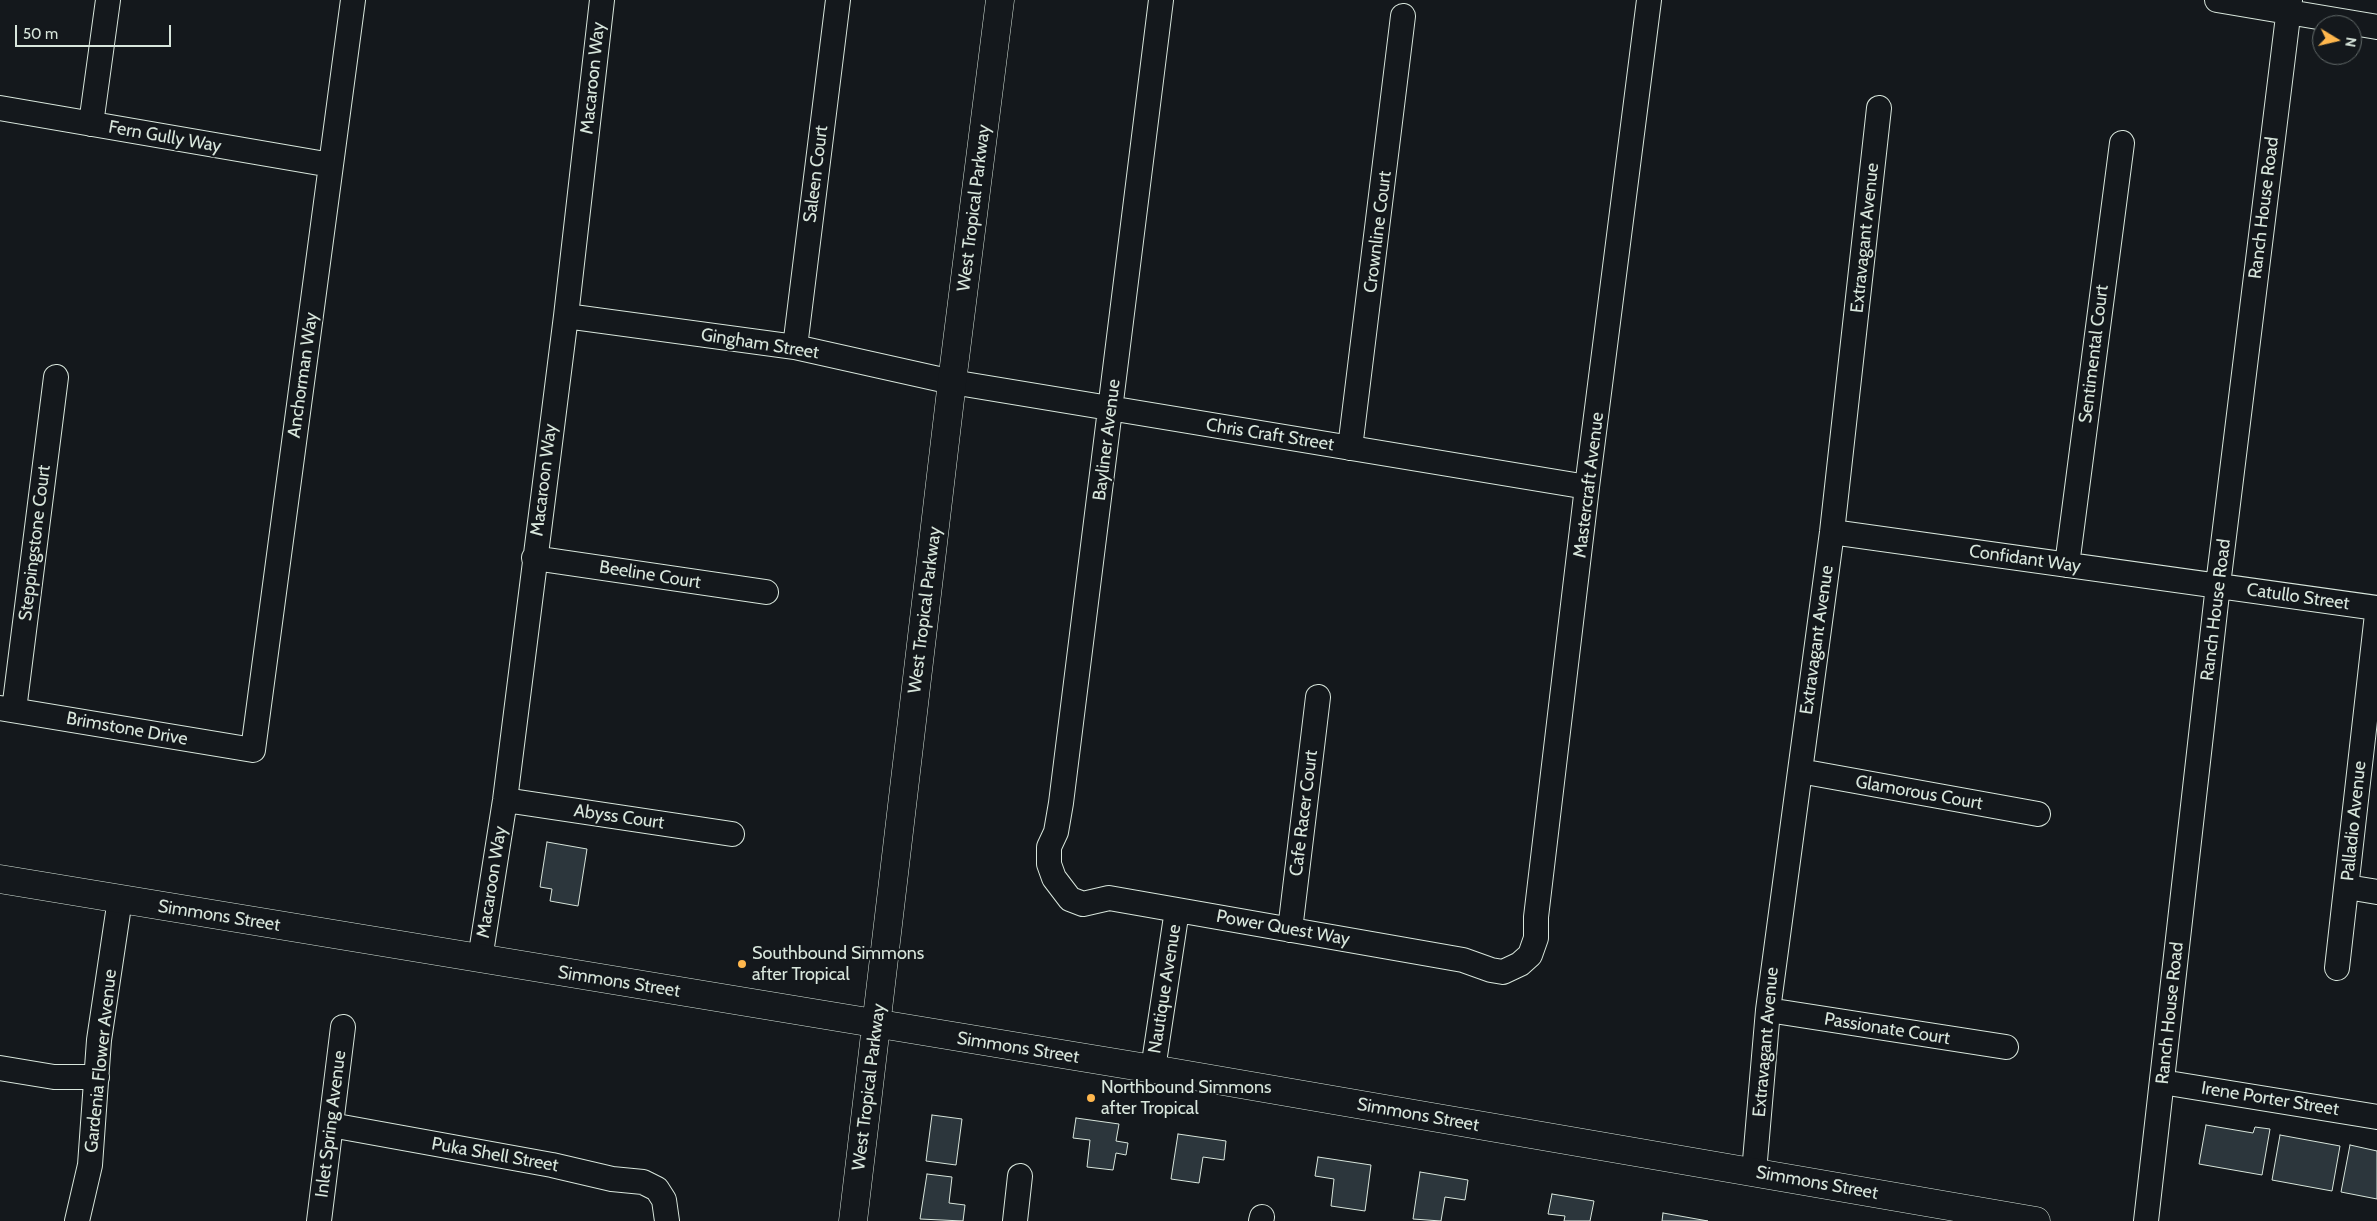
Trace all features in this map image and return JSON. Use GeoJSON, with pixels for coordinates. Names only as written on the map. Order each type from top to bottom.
{"type":"FeatureCollection","features":[{"type":"Feature","properties":{"kind":"main road","name":"West Tropical Parkway"},"geometry":{"type":"LineString","coordinates":[[853,1221],[952,382],[1000,0]]}},
{"type":"Feature","properties":{"kind":"main road","name":"Simmons Street"},"geometry":{"type":"LineString","coordinates":[[0,879],[1153,1069],[2036,1221]]}},
{"type":"Feature","properties":{"kind":"street"},"geometry":{"type":"LineString","coordinates":[[91,124],[108,0]]}},
{"type":"Feature","properties":{"kind":"street","name":"Anchorman Way"},"geometry":{"type":"LineString","coordinates":[[253,750],[353,0]]}},
{"type":"Feature","properties":{"kind":"street","name":"Macaroon Way"},"geometry":{"type":"LineString","coordinates":[[480,959],[505,800],[566,316],[602,0]]}},
{"type":"Feature","properties":{"kind":"street","name":"Saleen Court"},"geometry":{"type":"LineString","coordinates":[[795,347],[838,0]]}},
{"type":"Feature","properties":{"kind":"street","name":"Bayliner Avenue"},"geometry":{"type":"LineString","coordinates":[[1054,878],[1050,864],[1049,847],[1056,832],[1061,803],[1161,0]]}},
{"type":"Feature","properties":{"kind":"street","name":"Mastercraft Avenue"},"geometry":{"type":"LineString","coordinates":[[1520,964],[1530,955],[1536,938],[1537,907],[1649,0]]}},
{"type":"Feature","properties":{"kind":"street"},"geometry":{"type":"LineString","coordinates":[[2217,0],[2289,6],[2377,28]]}},
{"type":"Feature","properties":{"kind":"street","name":"Ranch House Road"},"geometry":{"type":"LineString","coordinates":[[2146,1221],[2218,586],[2289,6]]}},
{"type":"Feature","properties":{"kind":"street","name":"Crownline Court"},"geometry":{"type":"LineString","coordinates":[[1350,448],[1403,16]]}},
{"type":"Feature","properties":{"kind":"street","name":"Fern Gully Way"},"geometry":{"type":"LineString","coordinates":[[0,108],[331,165]]}},
{"type":"Feature","properties":{"kind":"street","name":"Extravagant Avenue"},"geometry":{"type":"LineString","coordinates":[[1754,1172],[1768,1010],[1832,532],[1879,108]]}},
{"type":"Feature","properties":{"kind":"street","name":"Sentimental Court"},"geometry":{"type":"LineString","coordinates":[[2067,565],[2122,143]]}},
{"type":"Feature","properties":{"kind":"street","name":"Gingham Street"},"geometry":{"type":"LineString","coordinates":[[566,316],[795,347],[952,382]]}},
{"type":"Feature","properties":{"kind":"street","name":"Steppingstone Court"},"geometry":{"type":"LineString","coordinates":[[7,709],[56,377]]}},
{"type":"Feature","properties":{"kind":"street","name":"Chris Craft Street"},"geometry":{"type":"LineString","coordinates":[[952,382],[1111,410],[1588,487]]}},
{"type":"Feature","properties":{"kind":"street","name":"Confidant Way"},"geometry":{"type":"LineString","coordinates":[[1832,532],[2218,586]]}},
{"type":"Feature","properties":{"kind":"street","name":"Beeline Court"},"geometry":{"type":"LineString","coordinates":[[534,558],[766,592]]}},
{"type":"Feature","properties":{"kind":"street","name":"Catullo Street"},"geometry":{"type":"LineString","coordinates":[[2218,586],[2377,608]]}},
{"type":"Feature","properties":{"kind":"street","name":"Palladio Avenue"},"geometry":{"type":"LineString","coordinates":[[2338,968],[2377,614]]}},
{"type":"Feature","properties":{"kind":"street","name":"Cafe Racer Court"},"geometry":{"type":"LineString","coordinates":[[1290,930],[1318,697]]}},
{"type":"Feature","properties":{"kind":"street","name":"Brimstone Drive"},"geometry":{"type":"LineString","coordinates":[[7,709],[253,750]]}},
{"type":"Feature","properties":{"kind":"street","name":"Glamorous Court"},"geometry":{"type":"LineString","coordinates":[[1800,771],[2038,814]]}},
{"type":"Feature","properties":{"kind":"street","name":"Abyss Court"},"geometry":{"type":"LineString","coordinates":[[505,800],[732,834]]}},
{"type":"Feature","properties":{"kind":"street","name":"Power Quest Way"},"geometry":{"type":"LineString","coordinates":[[1054,878],[1070,899],[1083,904],[1109,898],[1463,960],[1491,970],[1503,972],[1520,964]]}},
{"type":"Feature","properties":{"kind":"street"},"geometry":{"type":"LineString","coordinates":[[2347,887],[2377,892]]}},
{"type":"Feature","properties":{"kind":"street","name":"Gardenia Flower Avenue"},"geometry":{"type":"LineString","coordinates":[[77,1221],[90,1164],[99,1040],[120,899]]}},
{"type":"Feature","properties":{"kind":"street","name":"Nautique Avenue"},"geometry":{"type":"LineString","coordinates":[[1153,1069],[1177,910]]}},
{"type":"Feature","properties":{"kind":"street","name":"Passionate Court"},"geometry":{"type":"LineString","coordinates":[[1768,1010],[2006,1047]]}},
{"type":"Feature","properties":{"kind":"street","name":"Inlet Spring Avenue"},"geometry":{"type":"LineString","coordinates":[[319,1221],[344,1027]]}},
{"type":"Feature","properties":{"kind":"street"},"geometry":{"type":"LineString","coordinates":[[0,1068],[54,1077],[96,1077]]}},
{"type":"Feature","properties":{"kind":"street","name":"Irene Porter Street"},"geometry":{"type":"LineString","coordinates":[[2162,1082],[2377,1116]]}},
{"type":"Feature","properties":{"kind":"street","name":"Puka Shell Street"},"geometry":{"type":"LineString","coordinates":[[331,1125],[552,1164],[612,1178],[643,1182],[657,1189],[664,1200],[667,1221]]}},
{"type":"Feature","properties":{"kind":"street"},"geometry":{"type":"LineString","coordinates":[[1014,1221],[1020,1176]]}},
{"type":"Feature","properties":{"kind":"building"},"geometry":{"type":"Polygon","coordinates":[[[547,842],[587,849],[578,906],[550,901],[552,889],[540,887],[547,842]]]}},
{"type":"Feature","properties":{"kind":"building"},"geometry":{"type":"Polygon","coordinates":[[[932,1115],[962,1119],[956,1165],[926,1161],[932,1115]]]}},
{"type":"Feature","properties":{"kind":"building"},"geometry":{"type":"Polygon","coordinates":[[[1076,1118],[1119,1124],[1116,1141],[1128,1143],[1126,1155],[1116,1153],[1113,1170],[1087,1167],[1090,1140],[1073,1138],[1076,1118]]]}},
{"type":"Feature","properties":{"kind":"building"},"geometry":{"type":"Polygon","coordinates":[[[2206,1125],[2253,1133],[2255,1127],[2270,1129],[2262,1175],[2199,1164],[2206,1125]]]}},
{"type":"Feature","properties":{"kind":"building"},"geometry":{"type":"Polygon","coordinates":[[[1178,1134],[1226,1141],[1224,1160],[1203,1157],[1199,1183],[1171,1179],[1178,1134]]]}},
{"type":"Feature","properties":{"kind":"building"},"geometry":{"type":"Polygon","coordinates":[[[2280,1135],[2340,1146],[2332,1191],[2272,1180],[2280,1135]]]}},
{"type":"Feature","properties":{"kind":"building"},"geometry":{"type":"Polygon","coordinates":[[[2350,1145],[2377,1151],[2377,1199],[2341,1192],[2350,1145]]]}},
{"type":"Feature","properties":{"kind":"building"},"geometry":{"type":"Polygon","coordinates":[[[1318,1157],[1371,1165],[1365,1211],[1331,1206],[1334,1179],[1315,1176],[1318,1157]]]}},
{"type":"Feature","properties":{"kind":"building"},"geometry":{"type":"Polygon","coordinates":[[[1420,1172],[1468,1180],[1465,1200],[1445,1197],[1441,1221],[1413,1219],[1420,1172]]]}},
{"type":"Feature","properties":{"kind":"building"},"geometry":{"type":"Polygon","coordinates":[[[927,1174],[952,1177],[949,1203],[965,1205],[963,1221],[920,1219],[927,1174]]]}},
{"type":"Feature","properties":{"kind":"building"},"geometry":{"type":"Polygon","coordinates":[[[1552,1194],[1594,1201],[1590,1221],[1564,1221],[1565,1216],[1548,1214],[1552,1194]]]}},
{"type":"Feature","properties":{"kind":"building"},"geometry":{"type":"Polygon","coordinates":[[[1663,1213],[1708,1221],[1662,1221],[1663,1213]]]}},
{"type":"Feature","properties":{"kind":"place","name":"Southbound Simmons after Tropical"},"geometry":{"type":"Point","coordinates":[742,964]}},
{"type":"Feature","properties":{"kind":"place","name":"Northbound Simmons after Tropical"},"geometry":{"type":"Point","coordinates":[1091,1098]}}]}
